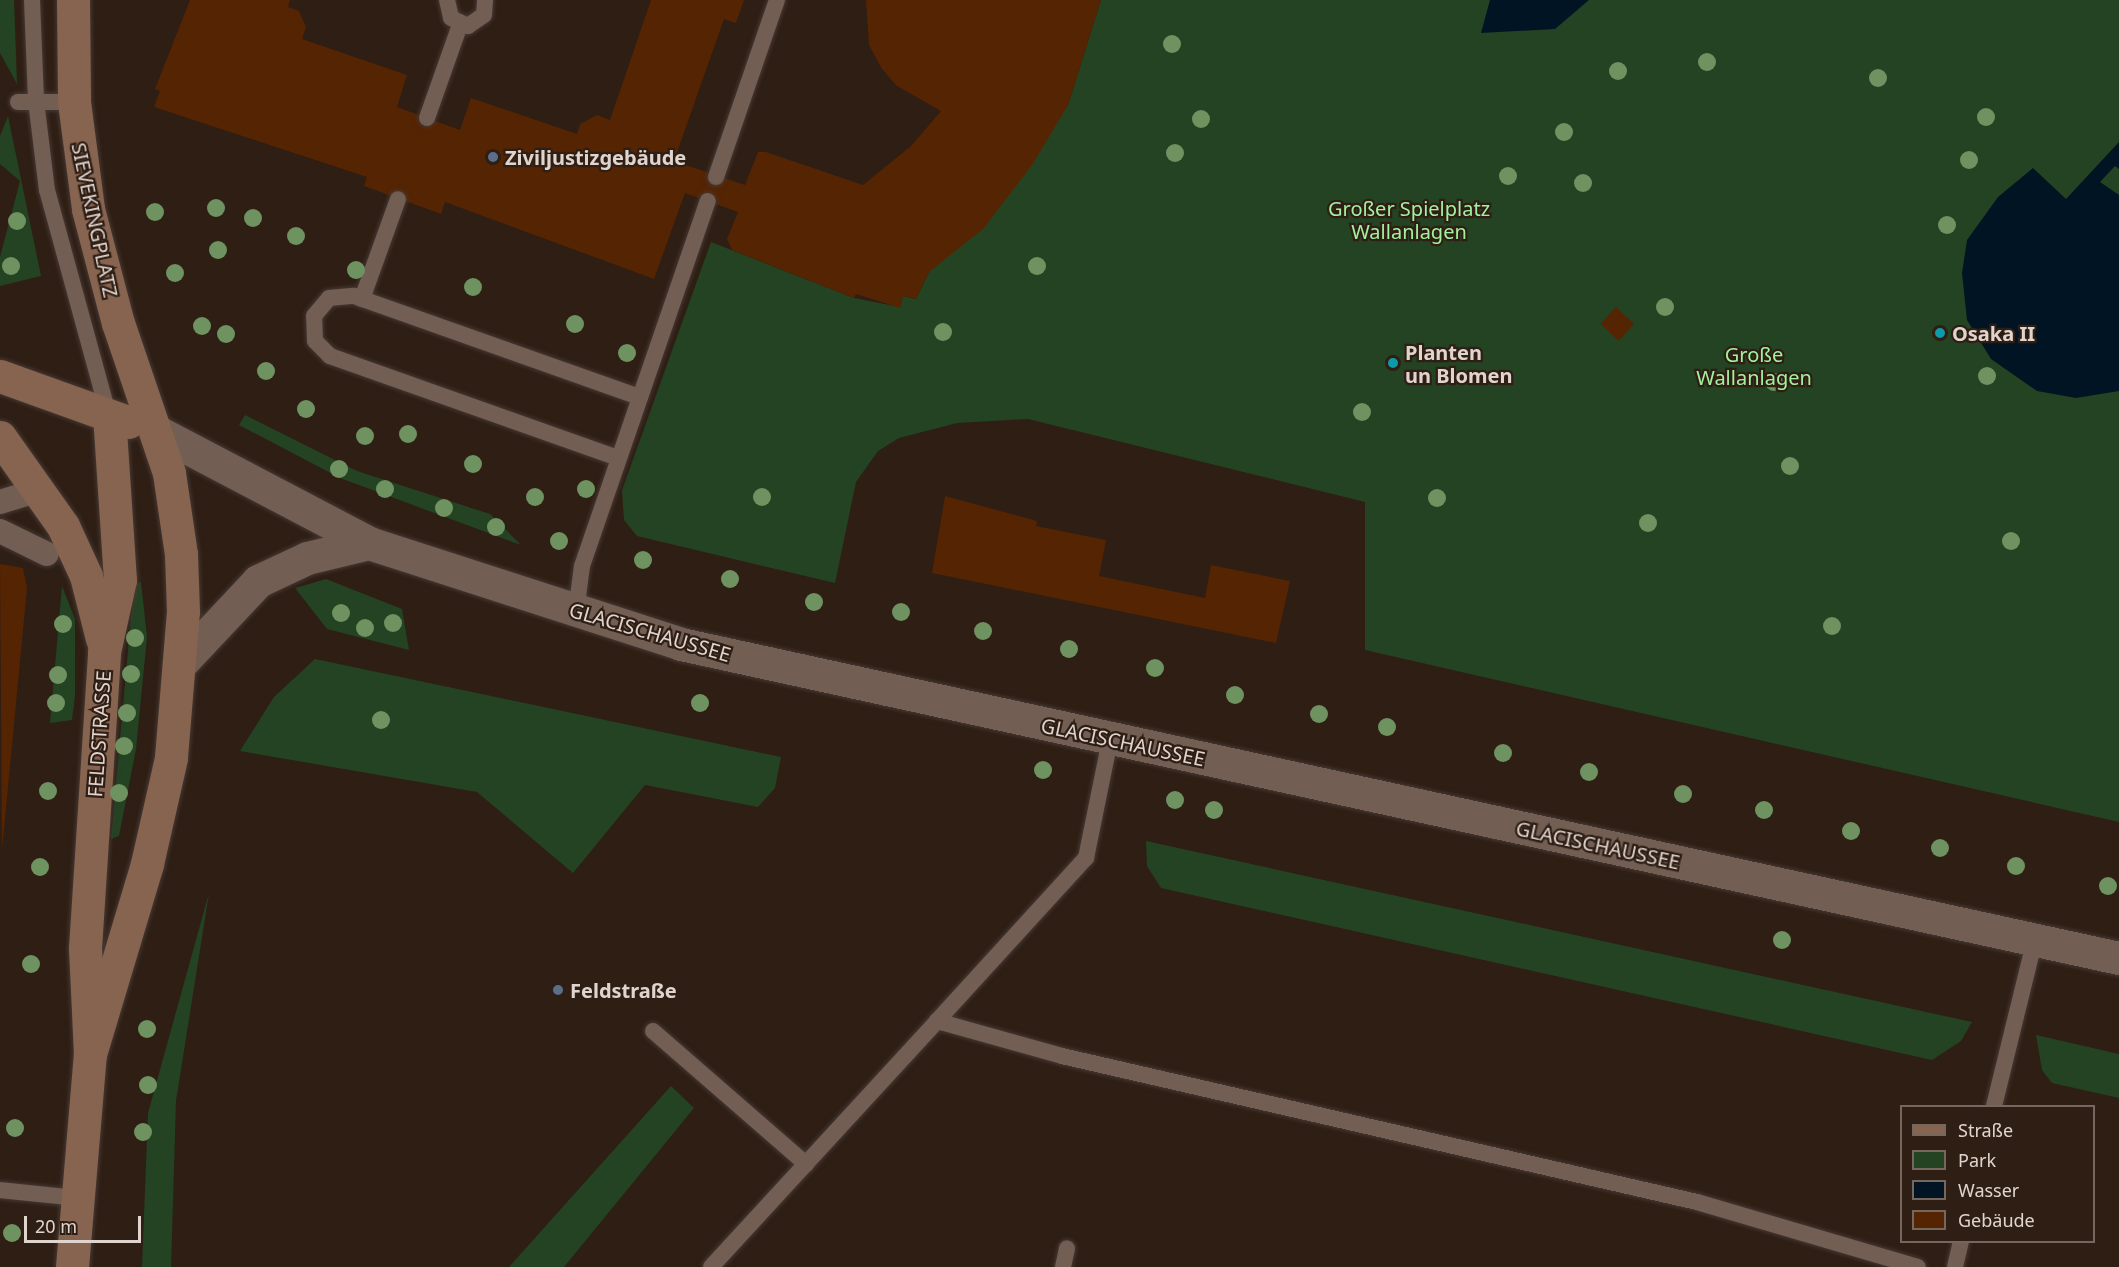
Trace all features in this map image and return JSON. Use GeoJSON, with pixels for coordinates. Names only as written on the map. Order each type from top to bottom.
{"type":"FeatureCollection","features":[{"type":"Feature","properties":{"kind":"main road","name":"SIEVEKINGPLATZ"},"geometry":{"type":"LineString","coordinates":[[73,0],[74,102],[101,266],[158,432]]}},
{"type":"Feature","properties":{"kind":"main road"},"geometry":{"type":"LineString","coordinates":[[0,376],[158,432]]}},
{"type":"Feature","properties":{"kind":"main road","name":"FELDSTRASSE"},"geometry":{"type":"LineString","coordinates":[[72,1267],[90,1054],[85,948],[104,652],[120,580],[109,416]]}},
{"type":"Feature","properties":{"kind":"main road","name":"FELDSTRASSE"},"geometry":{"type":"LineString","coordinates":[[90,1054],[160,810],[182,662],[181,554],[158,432]]}},
{"type":"Feature","properties":{"kind":"main road"},"geometry":{"type":"LineString","coordinates":[[0,437],[16,471],[80,562],[96,606],[104,652]]}},
{"type":"Feature","properties":{"kind":"street","name":"GLACISCHAUSSEE"},"geometry":{"type":"LineString","coordinates":[[158,432],[369,543],[681,645],[2119,958]]}},
{"type":"Feature","properties":{"kind":"street"},"geometry":{"type":"LineString","coordinates":[[0,502],[16,471]]}},
{"type":"Feature","properties":{"kind":"street"},"geometry":{"type":"LineString","coordinates":[[0,531],[47,554]]}},
{"type":"Feature","properties":{"kind":"street"},"geometry":{"type":"LineString","coordinates":[[182,662],[258,581],[307,558],[369,543]]}},
{"type":"Feature","properties":{"kind":"lane"},"geometry":{"type":"LineString","coordinates":[[32,0],[36,101],[58,238],[109,416]]}},
{"type":"Feature","properties":{"kind":"lane"},"geometry":{"type":"LineString","coordinates":[[447,0],[451,18],[460,25],[480,21],[485,0]]}},
{"type":"Feature","properties":{"kind":"lane"},"geometry":{"type":"LineString","coordinates":[[716,177],[777,0]]}},
{"type":"Feature","properties":{"kind":"lane"},"geometry":{"type":"LineString","coordinates":[[427,118],[460,25]]}},
{"type":"Feature","properties":{"kind":"lane"},"geometry":{"type":"LineString","coordinates":[[18,102],[74,102]]}},
{"type":"Feature","properties":{"kind":"lane"},"geometry":{"type":"LineString","coordinates":[[363,299],[398,198]]}},
{"type":"Feature","properties":{"kind":"lane"},"geometry":{"type":"LineString","coordinates":[[576,612],[582,566],[708,201]]}},
{"type":"Feature","properties":{"kind":"lane"},"geometry":{"type":"LineString","coordinates":[[618,458],[321,350],[312,333],[316,311],[336,296],[363,299],[640,397]]}},
{"type":"Feature","properties":{"kind":"lane"},"geometry":{"type":"LineString","coordinates":[[711,1267],[1086,858],[1110,740]]}},
{"type":"Feature","properties":{"kind":"lane"},"geometry":{"type":"LineString","coordinates":[[1994,1105],[2035,939]]}},
{"type":"Feature","properties":{"kind":"lane"},"geometry":{"type":"LineString","coordinates":[[937,1021],[1062,1056],[1697,1202],[1918,1267]]}},
{"type":"Feature","properties":{"kind":"lane"},"geometry":{"type":"LineString","coordinates":[[653,1031],[806,1164]]}},
{"type":"Feature","properties":{"kind":"lane"},"geometry":{"type":"LineString","coordinates":[[0,1190],[78,1198]]}},
{"type":"Feature","properties":{"kind":"lane"},"geometry":{"type":"LineString","coordinates":[[1955,1267],[1961,1243]]}},
{"type":"Feature","properties":{"kind":"lane"},"geometry":{"type":"LineString","coordinates":[[1063,1267],[1067,1248]]}},
{"type":"Feature","properties":{"kind":"green space"},"geometry":{"type":"Polygon","coordinates":[[[0,0],[14,0],[17,84],[0,53],[0,0]]]}},
{"type":"Feature","properties":{"kind":"green space","name":"Planten un Blomen"},"geometry":{"type":"Polygon","coordinates":[[[1101,0],[2119,0],[2119,822],[1365,650],[1365,502],[1028,419],[957,423],[899,438],[878,451],[856,482],[835,583],[637,536],[624,520],[622,490],[711,242],[854,298],[900,307],[903,296],[916,299],[929,272],[1068,105],[1101,0]]]}},
{"type":"Feature","properties":{"kind":"green space"},"geometry":{"type":"Polygon","coordinates":[[[8,116],[41,276],[0,286],[0,257],[20,181],[0,164],[0,136],[8,116]]]}},
{"type":"Feature","properties":{"kind":"green space"},"geometry":{"type":"Polygon","coordinates":[[[245,415],[357,471],[490,514],[521,545],[340,478],[239,425],[245,415]]]}},
{"type":"Feature","properties":{"kind":"green space"},"geometry":{"type":"Polygon","coordinates":[[[326,579],[402,609],[409,650],[327,629],[295,588],[326,579]]]}},
{"type":"Feature","properties":{"kind":"green space"},"geometry":{"type":"Polygon","coordinates":[[[141,582],[147,637],[136,749],[119,836],[111,839],[134,584],[141,582]]]}},
{"type":"Feature","properties":{"kind":"green space"},"geometry":{"type":"Polygon","coordinates":[[[62,586],[75,619],[75,695],[72,720],[50,723],[62,586]]]}},
{"type":"Feature","properties":{"kind":"green space"},"geometry":{"type":"Polygon","coordinates":[[[315,659],[781,757],[775,788],[758,807],[645,785],[573,873],[477,792],[240,751],[274,697],[315,659]]]}},
{"type":"Feature","properties":{"kind":"green space"},"geometry":{"type":"Polygon","coordinates":[[[1146,841],[1972,1022],[1961,1041],[1932,1060],[1161,888],[1147,866],[1146,841]]]}},
{"type":"Feature","properties":{"kind":"green space"},"geometry":{"type":"Polygon","coordinates":[[[209,893],[176,1101],[171,1267],[142,1267],[148,1113],[209,893]]]}},
{"type":"Feature","properties":{"kind":"green space"},"geometry":{"type":"Polygon","coordinates":[[[2036,1035],[2119,1054],[2119,1098],[2052,1083],[2042,1070],[2036,1035]]]}},
{"type":"Feature","properties":{"kind":"green space"},"geometry":{"type":"Polygon","coordinates":[[[671,1086],[694,1108],[564,1267],[509,1267],[671,1086]]]}},
{"type":"Feature","properties":{"kind":"water"},"geometry":{"type":"Polygon","coordinates":[[[1490,0],[1589,0],[1555,29],[1481,33],[1490,0]]]}},
{"type":"Feature","properties":{"kind":"water"},"geometry":{"type":"Polygon","coordinates":[[[2119,142],[2119,169],[2115,166],[2100,182],[2119,195],[2119,391],[2076,398],[2037,391],[1991,359],[1967,320],[1962,273],[1967,240],[1998,197],[2033,168],[2066,199],[2119,142]]]}},
{"type":"Feature","properties":{"kind":"building","name":"Ziviljustizgebäude"},"geometry":{"type":"Polygon","coordinates":[[[190,0],[290,0],[288,7],[299,11],[306,27],[302,39],[407,75],[397,107],[460,130],[471,98],[577,134],[580,124],[597,115],[610,120],[651,0],[744,0],[736,23],[724,19],[674,161],[745,185],[758,152],[766,152],[863,185],[911,146],[941,111],[897,86],[882,69],[869,45],[866,0],[1101,0],[1068,105],[1032,165],[983,229],[929,272],[916,299],[903,296],[900,308],[856,294],[854,298],[732,250],[727,239],[738,212],[685,193],[654,279],[445,202],[441,214],[364,186],[367,177],[154,107],[160,91],[155,89],[190,0]]]}},
{"type":"Feature","properties":{"kind":"building"},"geometry":{"type":"Polygon","coordinates":[[[1616,307],[1634,324],[1619,341],[1600,324],[1616,307]]]}},
{"type":"Feature","properties":{"kind":"building"},"geometry":{"type":"Polygon","coordinates":[[[945,496],[1037,521],[1036,526],[1106,540],[1099,576],[1205,598],[1211,565],[1290,581],[1276,643],[932,573],[945,496]]]}},
{"type":"Feature","properties":{"kind":"building"},"geometry":{"type":"Polygon","coordinates":[[[0,564],[23,568],[27,588],[2,850],[0,564]]]}},
{"type":"Feature","properties":{"kind":"place","name":"Ziviljustizgebäude"},"geometry":{"type":"Point","coordinates":[493,157]}},
{"type":"Feature","properties":{"kind":"place","name":"Osaka II"},"geometry":{"type":"Point","coordinates":[1940,333]}},
{"type":"Feature","properties":{"kind":"place","name":"Planten un Blomen"},"geometry":{"type":"Point","coordinates":[1393,363]}},
{"type":"Feature","properties":{"kind":"place","name":"Feldstraße"},"geometry":{"type":"Point","coordinates":[558,990]}},
{"type":"Feature","properties":{"kind":"park label","name":"Großer Spielplatz Wallanlagen"},"geometry":{"type":"Point","coordinates":[1409,220]}},
{"type":"Feature","properties":{"kind":"park label","name":"Große Wallanlagen"},"geometry":{"type":"Point","coordinates":[1754,366]}}]}
